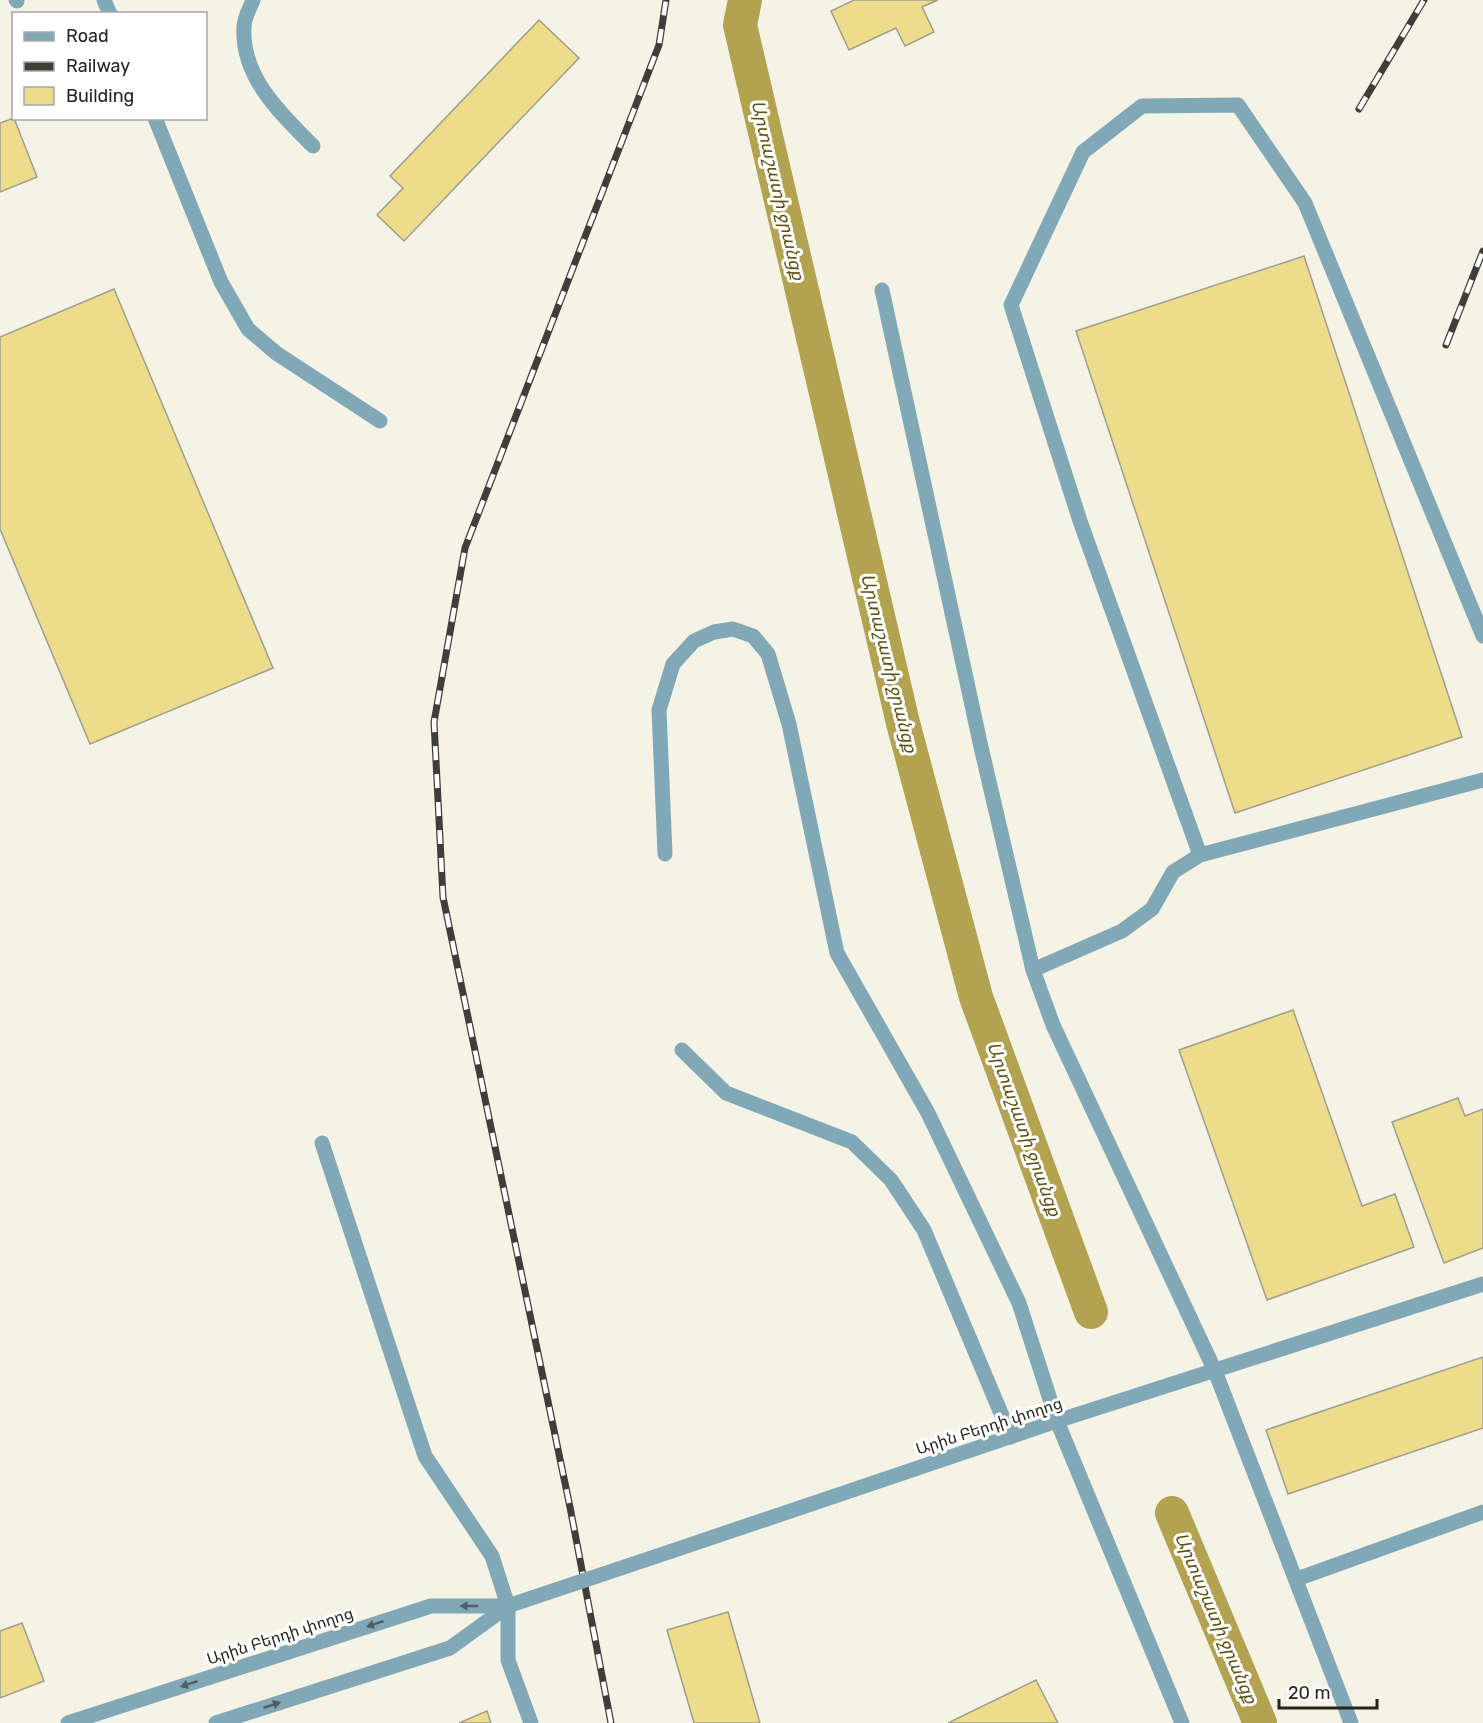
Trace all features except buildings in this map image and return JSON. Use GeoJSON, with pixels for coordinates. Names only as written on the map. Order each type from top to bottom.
{"type":"FeatureCollection","features":[{"type":"Feature","properties":{"kind":"street"},"geometry":{"type":"LineString","coordinates":[[253,0],[244,26],[248,60],[272,106],[313,146]]}},
{"type":"Feature","properties":{"kind":"street"},"geometry":{"type":"LineString","coordinates":[[1200,855],[1080,521],[1011,305],[1083,152],[1142,106],[1238,105],[1305,203],[1483,636]]}},
{"type":"Feature","properties":{"kind":"street"},"geometry":{"type":"LineString","coordinates":[[156,120],[221,282],[248,329],[276,353],[380,421]]}},
{"type":"Feature","properties":{"kind":"street"},"geometry":{"type":"LineString","coordinates":[[882,290],[981,747],[1034,970],[1053,1025],[1215,1371],[1351,1723]]}},
{"type":"Feature","properties":{"kind":"street"},"geometry":{"type":"LineString","coordinates":[[665,854],[659,710],[673,664],[694,641],[714,632],[733,629],[753,636],[768,654],[789,724],[837,952],[928,1113],[1019,1303],[1057,1421],[1182,1723]]}},
{"type":"Feature","properties":{"kind":"street"},"geometry":{"type":"LineString","coordinates":[[1034,970],[1122,931],[1152,909],[1173,872],[1200,855],[1483,780]]}},
{"type":"Feature","properties":{"kind":"street"},"geometry":{"type":"LineString","coordinates":[[682,1050],[726,1093],[852,1142],[891,1180],[924,1230],[1011,1437]]}},
{"type":"Feature","properties":{"kind":"street"},"geometry":{"type":"LineString","coordinates":[[322,1143],[425,1456],[492,1556],[508,1606],[508,1660],[531,1723]]}},
{"type":"Feature","properties":{"kind":"street","name":"Արին Բերդի փողոց"},"geometry":{"type":"LineString","coordinates":[[216,1723],[450,1648],[508,1606],[1057,1421],[1483,1284]]}},
{"type":"Feature","properties":{"kind":"street"},"geometry":{"type":"LineString","coordinates":[[1297,1579],[1483,1512]]}},
{"type":"Feature","properties":{"kind":"street","name":"Արին Բերդի փողոց"},"geometry":{"type":"LineString","coordinates":[[68,1723],[431,1606],[508,1606]]}},
{"type":"Feature","properties":{"kind":"waterway","name":"Արտաշատի ջրանցք"},"geometry":{"type":"LineString","coordinates":[[745,0],[740,25],[903,723],[976,997],[1091,1312]]}},
{"type":"Feature","properties":{"kind":"waterway","name":"Արտաշատի ջրանցք"},"geometry":{"type":"LineString","coordinates":[[1172,1513],[1260,1723]]}},
{"type":"Feature","properties":{"kind":"railway"},"geometry":{"type":"LineString","coordinates":[[611,1723],[570,1507],[443,897],[434,722],[465,548],[659,45],[666,0]]}},
{"type":"Feature","properties":{"kind":"railway"},"geometry":{"type":"LineString","coordinates":[[1359,109],[1424,0]]}},
{"type":"Feature","properties":{"kind":"railway"},"geometry":{"type":"LineString","coordinates":[[1446,345],[1483,251]]}}]}
